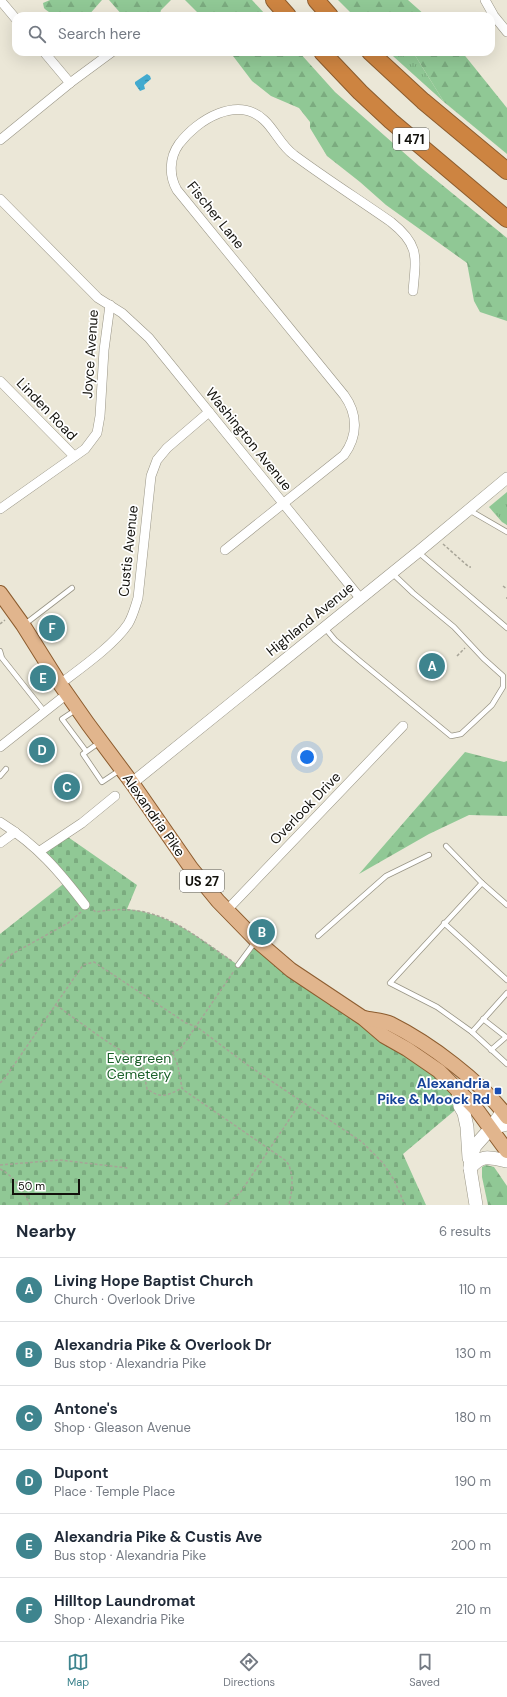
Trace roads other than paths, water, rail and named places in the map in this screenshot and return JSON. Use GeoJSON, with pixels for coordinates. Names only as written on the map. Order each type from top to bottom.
{"type":"FeatureCollection","features":[{"type":"Feature","properties":{"kind":"highway"},"geometry":{"type":"LineString","coordinates":[[274,0],[284,12]]}},
{"type":"Feature","properties":{"kind":"highway"},"geometry":{"type":"LineString","coordinates":[[316,0],[326,12]]}},
{"type":"Feature","properties":{"kind":"highway","name":"I 471"},"geometry":{"type":"LineString","coordinates":[[326,56],[360,92],[391,121],[507,219]]}},
{"type":"Feature","properties":{"kind":"highway","name":"I 471"},"geometry":{"type":"LineString","coordinates":[[374,56],[424,101],[507,171]]}},
{"type":"Feature","properties":{"kind":"main road","name":"Alexandria Pike"},"geometry":{"type":"LineString","coordinates":[[0,592],[77,709],[122,769],[128,786],[191,868],[227,910],[256,940],[291,970],[363,1018],[384,1036],[439,1071],[477,1110],[507,1151]]}},
{"type":"Feature","properties":{"kind":"main road","name":"Alexandria Pike"},"geometry":{"type":"LineString","coordinates":[[363,1018],[389,1023],[441,1056],[465,1074],[495,1100],[506,1115]]}},
{"type":"Feature","properties":{"kind":"main road"},"geometry":{"type":"LineString","coordinates":[[458,1089],[460,1106],[464,1113],[467,1126],[470,1168],[476,1205]]}},
{"type":"Feature","properties":{"kind":"main road"},"geometry":{"type":"LineString","coordinates":[[470,1168],[471,1156],[475,1146],[491,1128],[506,1115]]}},
{"type":"Feature","properties":{"kind":"main road"},"geometry":{"type":"LineString","coordinates":[[470,1168],[476,1161],[483,1158],[494,1158],[507,1161]]}},
{"type":"Feature","properties":{"kind":"street"},"geometry":{"type":"LineString","coordinates":[[0,0],[12,14]]}},
{"type":"Feature","properties":{"kind":"street"},"geometry":{"type":"LineString","coordinates":[[485,0],[492,12]]}},
{"type":"Feature","properties":{"kind":"street"},"geometry":{"type":"LineString","coordinates":[[495,17],[507,32]]}},
{"type":"Feature","properties":{"kind":"street"},"geometry":{"type":"LineString","coordinates":[[47,56],[70,84]]}},
{"type":"Feature","properties":{"kind":"street"},"geometry":{"type":"LineString","coordinates":[[0,140],[107,56]]}},
{"type":"Feature","properties":{"kind":"street","name":"Fischer Lane"},"geometry":{"type":"LineString","coordinates":[[225,550],[344,455],[352,441],[355,430],[353,413],[349,402],[344,395],[177,190],[173,182],[171,167],[172,156],[177,147],[196,128],[209,118],[221,112],[229,110],[243,110],[258,116],[264,120],[292,154],[391,222],[405,234],[410,240],[414,252],[413,291]]}},
{"type":"Feature","properties":{"kind":"street","name":"Joyce Avenue"},"geometry":{"type":"LineString","coordinates":[[0,199],[98,298],[110,305],[104,350],[99,424],[97,433],[89,445],[0,509]]}},
{"type":"Feature","properties":{"kind":"street","name":"Washington Avenue"},"geometry":{"type":"LineString","coordinates":[[110,305],[122,313],[142,331],[284,503],[321,552],[360,598]]}},
{"type":"Feature","properties":{"kind":"street","name":"Linden Road"},"geometry":{"type":"LineString","coordinates":[[0,381],[74,456]]}},
{"type":"Feature","properties":{"kind":"street","name":"Custis Avenue"},"geometry":{"type":"LineString","coordinates":[[0,747],[44,711],[128,624],[138,598],[151,476],[155,465],[161,454],[167,448],[209,412]]}},
{"type":"Feature","properties":{"kind":"street","name":"Highland Avenue"},"geometry":{"type":"LineString","coordinates":[[128,786],[391,572],[418,552],[507,478]]}},
{"type":"Feature","properties":{"kind":"street","name":"Overlook Drive"},"geometry":{"type":"LineString","coordinates":[[227,910],[403,726]]}},
{"type":"Feature","properties":{"kind":"street"},"geometry":{"type":"LineString","coordinates":[[40,851],[82,823],[115,796]]}},
{"type":"Feature","properties":{"kind":"street"},"geometry":{"type":"LineString","coordinates":[[0,822],[40,851],[86,905]]}},
{"type":"Feature","properties":{"kind":"street"},"geometry":{"type":"LineString","coordinates":[[0,843],[15,832]]}},
{"type":"Feature","properties":{"kind":"lane"},"geometry":{"type":"LineString","coordinates":[[469,510],[507,532]]}},
{"type":"Feature","properties":{"kind":"lane"},"geometry":{"type":"LineString","coordinates":[[418,552],[507,628]]}},
{"type":"Feature","properties":{"kind":"lane"},"geometry":{"type":"LineString","coordinates":[[324,627],[335,640],[451,736],[461,734],[492,705],[503,687],[503,676],[454,627],[413,593],[391,572]]}},
{"type":"Feature","properties":{"kind":"lane"},"geometry":{"type":"LineString","coordinates":[[23,625],[72,588]]}},
{"type":"Feature","properties":{"kind":"lane"},"geometry":{"type":"LineString","coordinates":[[0,651],[2,658],[44,711]]}},
{"type":"Feature","properties":{"kind":"lane"},"geometry":{"type":"LineString","coordinates":[[77,709],[62,719],[86,752]]}},
{"type":"Feature","properties":{"kind":"lane"},"geometry":{"type":"LineString","coordinates":[[101,741],[83,754],[102,782],[122,769]]}},
{"type":"Feature","properties":{"kind":"lane"},"geometry":{"type":"LineString","coordinates":[[0,776],[6,769]]}},
{"type":"Feature","properties":{"kind":"lane"},"geometry":{"type":"LineString","coordinates":[[446,846],[482,883],[507,905]]}},
{"type":"Feature","properties":{"kind":"lane"},"geometry":{"type":"LineString","coordinates":[[318,936],[386,876],[428,854]]}},
{"type":"Feature","properties":{"kind":"lane"},"geometry":{"type":"LineString","coordinates":[[482,883],[390,983],[437,1007],[472,1032],[507,1064]]}},
{"type":"Feature","properties":{"kind":"lane"},"geometry":{"type":"LineString","coordinates":[[444,923],[507,980]]}},
{"type":"Feature","properties":{"kind":"lane"},"geometry":{"type":"LineString","coordinates":[[238,965],[256,940]]}},
{"type":"Feature","properties":{"kind":"lane"},"geometry":{"type":"LineString","coordinates":[[472,1032],[507,993]]}},
{"type":"Feature","properties":{"kind":"lane"},"geometry":{"type":"LineString","coordinates":[[483,1019],[506,1037],[491,1050]]}},
{"type":"Feature","properties":{"kind":"water"},"geometry":{"type":"Polygon","coordinates":[[[147,74],[151,79],[144,85],[145,89],[140,91],[135,82],[147,74]]]}},
{"type":"Feature","properties":{"kind":"place","name":"Hilltop Laundromat"},"geometry":{"type":"Point","coordinates":[52,628]}},
{"type":"Feature","properties":{"kind":"place","name":"Living Hope Baptist Church"},"geometry":{"type":"Point","coordinates":[432,666]}},
{"type":"Feature","properties":{"kind":"place","name":"Alexandria Pike & Custis Ave"},"geometry":{"type":"Point","coordinates":[43,678]}},
{"type":"Feature","properties":{"kind":"place","name":"Dupont"},"geometry":{"type":"Point","coordinates":[42,750]}},
{"type":"Feature","properties":{"kind":"place","name":"Antone's"},"geometry":{"type":"Point","coordinates":[67,787]}},
{"type":"Feature","properties":{"kind":"place","name":"Alexandria Pike & Overlook Dr"},"geometry":{"type":"Point","coordinates":[262,932]}},
{"type":"Feature","properties":{"kind":"place","name":"Alexandria Pike & Moock Rd"},"geometry":{"type":"Point","coordinates":[498,1091]}},
{"type":"Feature","properties":{"kind":"park label","name":"Evergreen Cemetery"},"geometry":{"type":"Point","coordinates":[139,1066]}}]}
